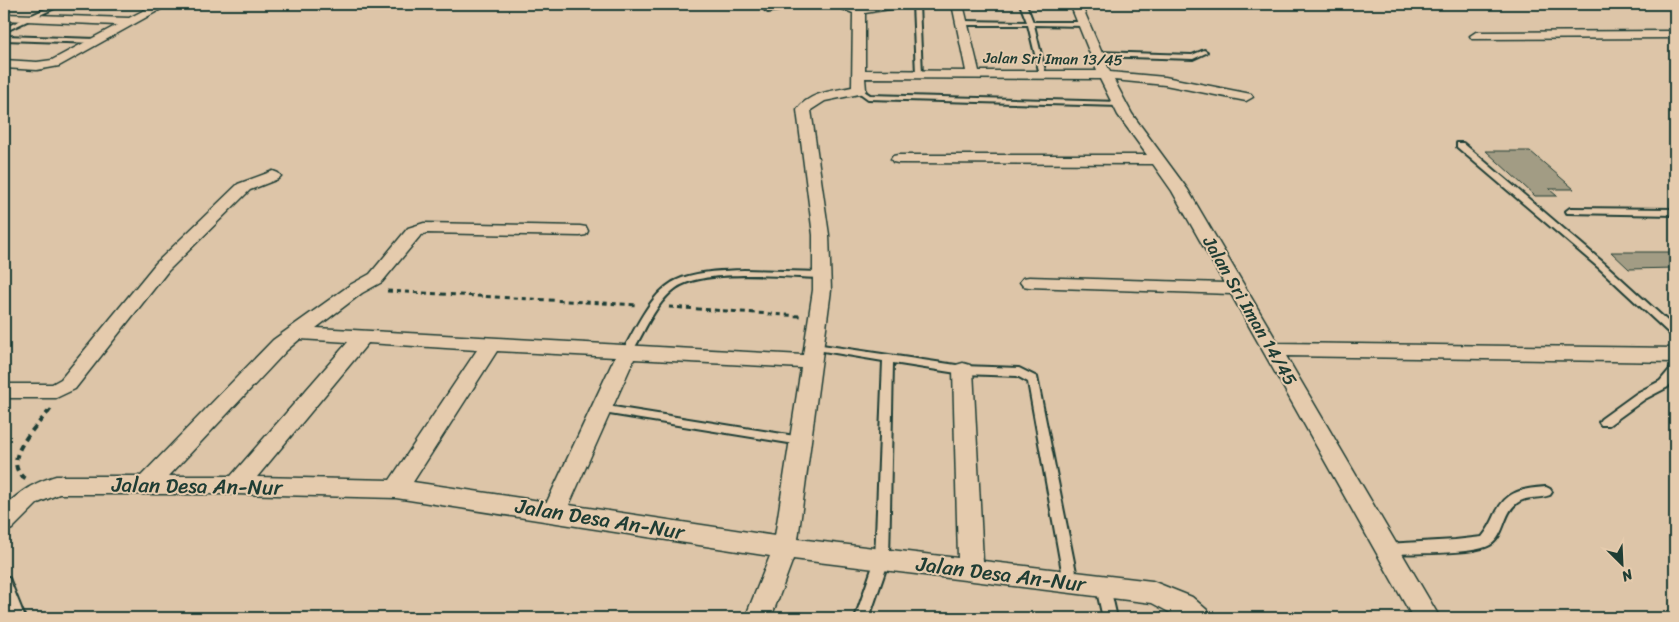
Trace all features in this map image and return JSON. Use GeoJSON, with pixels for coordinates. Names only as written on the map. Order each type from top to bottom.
{"type":"FeatureCollection","features":[{"type":"Feature","properties":{"kind":"street"},"geometry":{"type":"LineString","coordinates":[[4,64],[49,64],[60,60],[164,4]]}},
{"type":"Feature","properties":{"kind":"street"},"geometry":{"type":"LineString","coordinates":[[839,4],[859,11],[902,4]]}},
{"type":"Feature","properties":{"kind":"street"},"geometry":{"type":"LineString","coordinates":[[958,4],[973,74]]}},
{"type":"Feature","properties":{"kind":"street","name":"Jalan Sri Iman 14/45"},"geometry":{"type":"LineString","coordinates":[[1076,4],[1125,115],[1180,190],[1427,618]]}},
{"type":"Feature","properties":{"kind":"street"},"geometry":{"type":"LineString","coordinates":[[758,618],[785,548],[818,317],[821,235],[804,110],[809,103],[858,82],[859,11]]}},
{"type":"Feature","properties":{"kind":"street"},"geometry":{"type":"LineString","coordinates":[[4,17],[130,22]]}},
{"type":"Feature","properties":{"kind":"street"},"geometry":{"type":"LineString","coordinates":[[1476,36],[1675,35]]}},
{"type":"Feature","properties":{"kind":"street","name":"Jalan Sri Iman 13/45"},"geometry":{"type":"LineString","coordinates":[[858,82],[919,74],[1106,75],[1165,81],[1246,97]]}},
{"type":"Feature","properties":{"kind":"street"},"geometry":{"type":"LineString","coordinates":[[898,159],[1157,159]]}},
{"type":"Feature","properties":{"kind":"street"},"geometry":{"type":"LineString","coordinates":[[4,391],[56,391],[68,384],[162,268],[219,210],[244,187],[273,176]]}},
{"type":"Feature","properties":{"kind":"street"},"geometry":{"type":"LineString","coordinates":[[146,486],[280,345],[356,289],[376,278],[414,232],[420,229],[580,231]]}},
{"type":"Feature","properties":{"kind":"street"},"geometry":{"type":"LineString","coordinates":[[1029,282],[1149,288],[1238,289]]}},
{"type":"Feature","properties":{"kind":"street"},"geometry":{"type":"LineString","coordinates":[[296,333],[626,352],[814,355]]}},
{"type":"Feature","properties":{"kind":"street"},"geometry":{"type":"LineString","coordinates":[[237,486],[363,337]]}},
{"type":"Feature","properties":{"kind":"street"},"geometry":{"type":"LineString","coordinates":[[396,490],[491,344]]}},
{"type":"Feature","properties":{"kind":"street"},"geometry":{"type":"LineString","coordinates":[[1271,349],[1675,355]]}},
{"type":"Feature","properties":{"kind":"street"},"geometry":{"type":"LineString","coordinates":[[554,512],[626,352]]}},
{"type":"Feature","properties":{"kind":"street"},"geometry":{"type":"LineString","coordinates":[[963,370],[971,571]]}},
{"type":"Feature","properties":{"kind":"street","name":"Jalan Desa An-Nur"},"geometry":{"type":"LineString","coordinates":[[4,522],[30,497],[56,485],[237,486],[396,490],[554,512],[785,548],[1152,592],[1171,598],[1189,608],[1198,618]]}},
{"type":"Feature","properties":{"kind":"lane"},"geometry":{"type":"LineString","coordinates":[[4,30],[60,4]]}},
{"type":"Feature","properties":{"kind":"lane"},"geometry":{"type":"LineString","coordinates":[[768,10],[809,4]]}},
{"type":"Feature","properties":{"kind":"lane"},"geometry":{"type":"LineString","coordinates":[[916,4],[919,74]]}},
{"type":"Feature","properties":{"kind":"lane"},"geometry":{"type":"LineString","coordinates":[[1023,4],[1031,24],[1043,75]]}},
{"type":"Feature","properties":{"kind":"lane"},"geometry":{"type":"LineString","coordinates":[[962,23],[1084,24]]}},
{"type":"Feature","properties":{"kind":"lane"},"geometry":{"type":"LineString","coordinates":[[4,38],[96,41]]}},
{"type":"Feature","properties":{"kind":"lane"},"geometry":{"type":"LineString","coordinates":[[1097,54],[1193,57],[1204,52]]}},
{"type":"Feature","properties":{"kind":"lane"},"geometry":{"type":"LineString","coordinates":[[858,82],[868,97],[1120,104]]}},
{"type":"Feature","properties":{"kind":"lane"},"geometry":{"type":"LineString","coordinates":[[1460,145],[1602,266],[1675,334]]}},
{"type":"Feature","properties":{"kind":"lane"},"geometry":{"type":"LineString","coordinates":[[1570,211],[1675,212]]}},
{"type":"Feature","properties":{"kind":"lane"},"geometry":{"type":"LineString","coordinates":[[626,352],[655,306],[674,285],[690,276],[700,274],[821,275]]}},
{"type":"Feature","properties":{"kind":"lane"},"geometry":{"type":"LineString","coordinates":[[814,355],[888,360],[963,370],[1011,370],[1020,372],[1033,380],[1071,582]]}},
{"type":"Feature","properties":{"kind":"lane"},"geometry":{"type":"LineString","coordinates":[[862,618],[882,560],[888,360]]}},
{"type":"Feature","properties":{"kind":"lane"},"geometry":{"type":"LineString","coordinates":[[1605,422],[1641,396],[1664,384],[1675,372]]}},
{"type":"Feature","properties":{"kind":"lane"},"geometry":{"type":"LineString","coordinates":[[600,409],[801,441]]}},
{"type":"Feature","properties":{"kind":"lane"},"geometry":{"type":"LineString","coordinates":[[1386,549],[1452,546],[1484,542],[1496,532],[1505,507],[1517,496],[1546,492]]}},
{"type":"Feature","properties":{"kind":"lane"},"geometry":{"type":"LineString","coordinates":[[4,582],[18,618]]}},
{"type":"Feature","properties":{"kind":"lane"},"geometry":{"type":"LineString","coordinates":[[1103,587],[1110,618]]}},
{"type":"Feature","properties":{"kind":"path"},"geometry":{"type":"LineString","coordinates":[[356,289],[818,317]]}},
{"type":"Feature","properties":{"kind":"path"},"geometry":{"type":"LineString","coordinates":[[42,490],[16,474],[12,468],[12,460],[22,442],[64,395],[56,391]]}},
{"type":"Feature","properties":{"kind":"building"},"geometry":{"type":"Polygon","coordinates":[[[1486,151],[1530,151],[1574,189],[1549,189],[1557,196],[1535,196],[1486,151]]]}},
{"type":"Feature","properties":{"kind":"building"},"geometry":{"type":"Polygon","coordinates":[[[1611,252],[1675,252],[1675,268],[1629,269],[1611,252]]]}}]}
